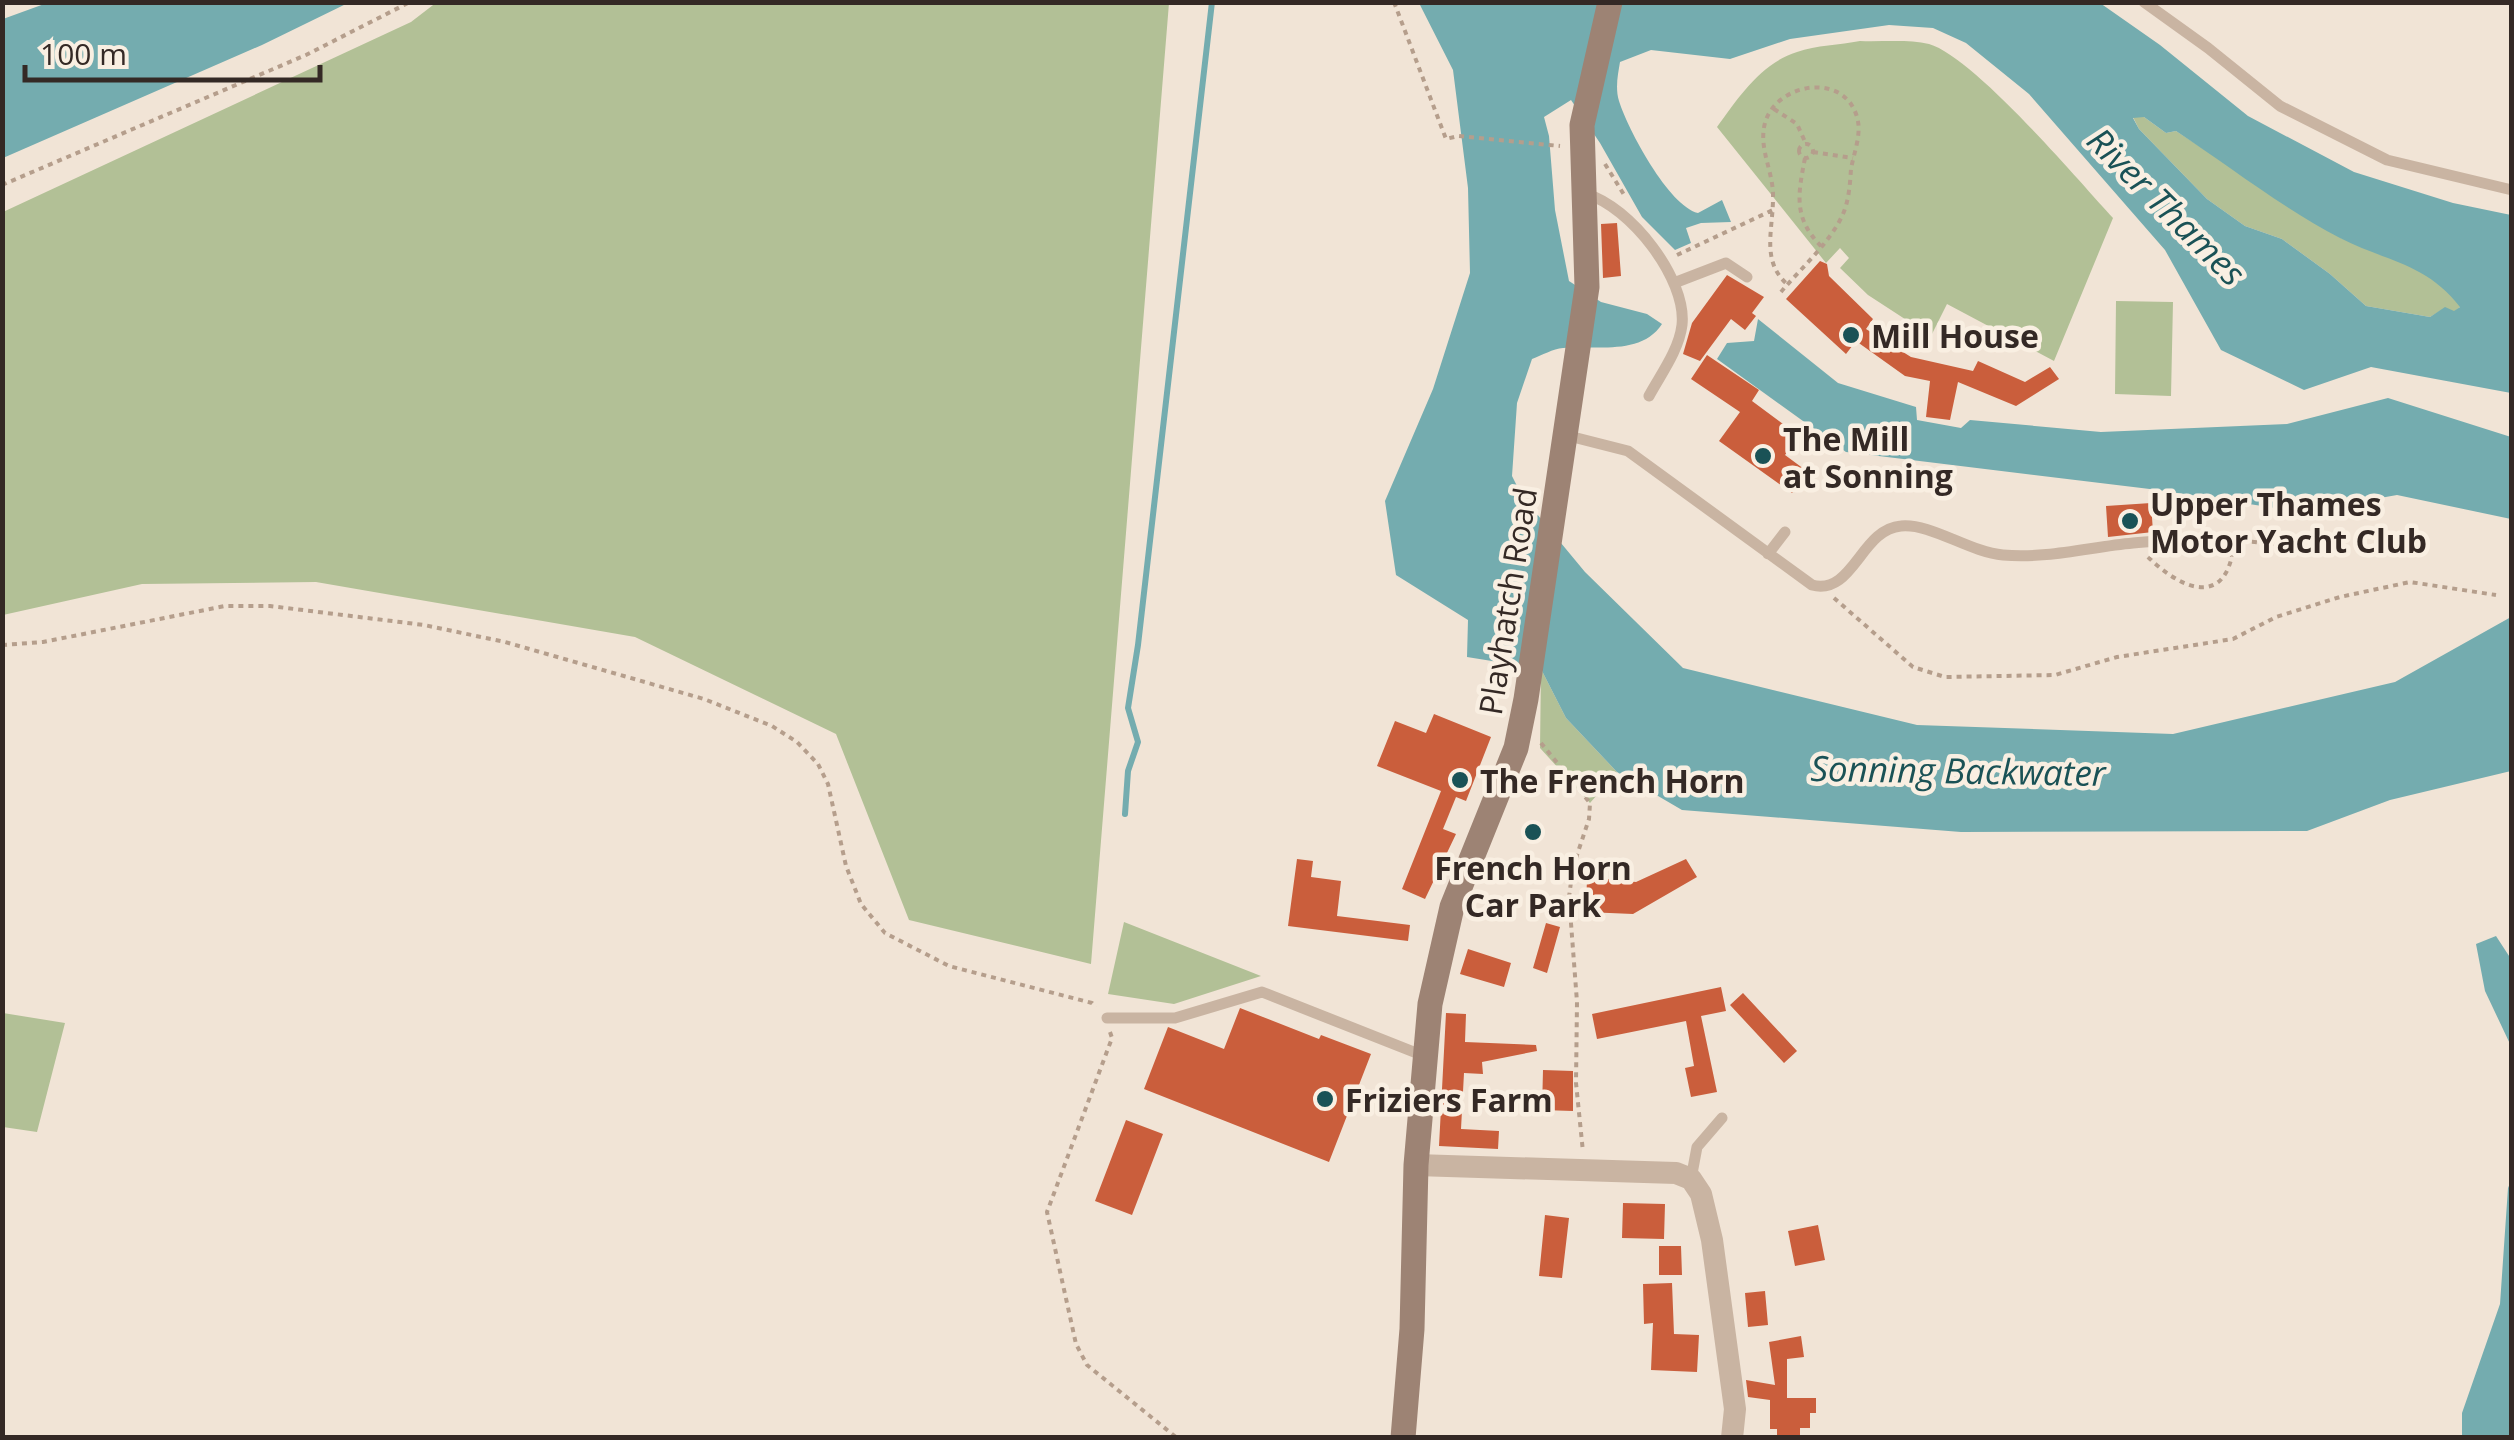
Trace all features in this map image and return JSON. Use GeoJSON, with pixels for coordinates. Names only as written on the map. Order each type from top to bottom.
{"type":"FeatureCollection","features":[{"type":"Feature","properties":{"kind":"main road","name":"Playhatch Road"},"geometry":{"type":"LineString","coordinates":[[1403,1438],[1412,1329],[1416,1165],[1424,1056],[1442,942],[1516,748],[1528,680],[1587,288],[1582,125],[1610,2]]}},
{"type":"Feature","properties":{"kind":"street"},"geometry":{"type":"LineString","coordinates":[[1416,1165],[1676,1173],[1691,1179],[1700,1194],[1712,1240],[1734,1409],[1732,1438]]}},
{"type":"Feature","properties":{"kind":"lane"},"geometry":{"type":"LineString","coordinates":[[2144,2],[2280,106],[2387,160],[2512,190]]}},
{"type":"Feature","properties":{"kind":"lane"},"geometry":{"type":"LineString","coordinates":[[1585,193],[1612,205],[1628,218],[1674,283],[1682,314],[1680,336],[1650,396]]}},
{"type":"Feature","properties":{"kind":"lane"},"geometry":{"type":"LineString","coordinates":[[1674,283],[1726,263],[1747,277]]}},
{"type":"Feature","properties":{"kind":"lane"},"geometry":{"type":"LineString","coordinates":[[1566,425],[1628,452],[1812,586],[1836,585],[1874,538],[1899,526],[1914,526],[1974,550],[2000,555],[2217,539]]}},
{"type":"Feature","properties":{"kind":"lane"},"geometry":{"type":"LineString","coordinates":[[1768,554],[1785,532]]}},
{"type":"Feature","properties":{"kind":"lane"},"geometry":{"type":"LineString","coordinates":[[1107,1018],[1174,1018],[1262,992],[1424,1056]]}},
{"type":"Feature","properties":{"kind":"lane"},"geometry":{"type":"LineString","coordinates":[[1691,1179],[1697,1147],[1722,1118]]}},
{"type":"Feature","properties":{"kind":"path"},"geometry":{"type":"LineString","coordinates":[[2,185],[306,55],[410,2]]}},
{"type":"Feature","properties":{"kind":"path"},"geometry":{"type":"LineString","coordinates":[[1394,2],[1446,139],[1458,136],[1564,146]]}},
{"type":"Feature","properties":{"kind":"path"},"geometry":{"type":"LineString","coordinates":[[1781,292],[1843,215],[1858,131],[1856,113],[1834,89],[1809,87],[1791,94],[1772,108],[1762,141],[1772,179],[1771,263],[1787,284]]}},
{"type":"Feature","properties":{"kind":"path"},"geometry":{"type":"LineString","coordinates":[[1772,108],[1798,124],[1813,152]]}},
{"type":"Feature","properties":{"kind":"path"},"geometry":{"type":"LineString","coordinates":[[1804,158],[1798,151],[1806,144]]}},
{"type":"Feature","properties":{"kind":"path"},"geometry":{"type":"LineString","coordinates":[[1821,246],[1808,232],[1799,211],[1798,186],[1804,158],[1813,152],[1854,158]]}},
{"type":"Feature","properties":{"kind":"path"},"geometry":{"type":"LineString","coordinates":[[1680,256],[1773,210]]}},
{"type":"Feature","properties":{"kind":"path"},"geometry":{"type":"LineString","coordinates":[[2135,543],[2177,582],[2195,587],[2220,582],[2229,571],[2232,556],[2217,539]]}},
{"type":"Feature","properties":{"kind":"path"},"geometry":{"type":"LineString","coordinates":[[2217,539],[2298,546]]}},
{"type":"Feature","properties":{"kind":"path"},"geometry":{"type":"LineString","coordinates":[[1824,588],[1913,667],[1945,677],[2055,674],[2117,657],[2232,639],[2276,617],[2340,596],[2410,582],[2496,595]]}},
{"type":"Feature","properties":{"kind":"path"},"geometry":{"type":"LineString","coordinates":[[2,646],[43,642],[224,606],[342,613],[505,642],[704,700],[772,726],[797,742],[818,764],[828,784],[846,866],[861,904],[885,933],[949,966],[1092,1003],[1107,1018],[1112,1038],[1046,1212],[1081,1354],[1103,1380],[1142,1406],[1177,1438]]}},
{"type":"Feature","properties":{"kind":"path"},"geometry":{"type":"LineString","coordinates":[[1538,733],[1542,746],[1590,802],[1573,868],[1570,897],[1577,1002],[1576,1083],[1585,1172]]}},
{"type":"Feature","properties":{"kind":"green space"},"geometry":{"type":"Polygon","coordinates":[[[437,2],[1169,3],[1091,964],[909,920],[836,734],[635,637],[316,582],[142,584],[3,615],[3,212],[411,22],[437,2]]]}},
{"type":"Feature","properties":{"kind":"green space"},"geometry":{"type":"Polygon","coordinates":[[[1860,41],[1921,42],[1948,54],[1998,95],[2113,218],[2054,361],[1947,304],[1931,336],[1868,295],[1840,268],[1849,258],[1840,248],[1826,263],[1717,127],[1751,83],[1772,64],[1804,50],[1860,41]]]}},
{"type":"Feature","properties":{"kind":"green space"},"geometry":{"type":"Polygon","coordinates":[[[2133,117],[2144,117],[2166,133],[2176,131],[2341,238],[2418,269],[2438,281],[2461,306],[2454,312],[2445,308],[2430,317],[2366,306],[2282,239],[2245,226],[2207,199],[2139,129],[2133,117]]]}},
{"type":"Feature","properties":{"kind":"green space"},"geometry":{"type":"Polygon","coordinates":[[[2116,301],[2173,302],[2171,396],[2115,394],[2116,301]]]}},
{"type":"Feature","properties":{"kind":"green space"},"geometry":{"type":"Polygon","coordinates":[[[1541,669],[1566,718],[1617,772],[1590,803],[1540,748],[1541,669]]]}},
{"type":"Feature","properties":{"kind":"green space"},"geometry":{"type":"Polygon","coordinates":[[[1124,922],[1261,976],[1174,1004],[1108,994],[1124,922]]]}},
{"type":"Feature","properties":{"kind":"green space"},"geometry":{"type":"Polygon","coordinates":[[[3,1013],[65,1023],[37,1132],[3,1127],[3,1013]]]}},
{"type":"Feature","properties":{"kind":"water"},"geometry":{"type":"Polygon","coordinates":[[[47,3],[348,3],[262,45],[3,158],[3,19],[47,3]]]}},
{"type":"Feature","properties":{"kind":"water"},"geometry":{"type":"Polygon","coordinates":[[[1419,3],[2100,3],[2160,45],[2248,116],[2354,172],[2453,203],[2511,215],[2511,393],[2371,367],[2304,390],[2221,350],[2165,250],[2029,94],[1966,43],[1933,28],[1889,25],[1790,39],[1730,59],[1651,50],[1620,62],[1618,96],[1631,130],[1675,197],[1698,213],[1722,200],[1731,222],[1686,228],[1691,243],[1675,250],[1642,217],[1571,100],[1544,117],[1555,210],[1569,281],[1601,302],[1647,314],[1662,324],[1653,334],[1630,345],[1563,348],[1532,359],[1517,403],[1512,476],[1522,496],[1585,572],[1683,668],[1917,725],[2173,734],[2395,682],[2511,617],[2511,771],[2390,800],[2307,831],[1961,832],[1682,810],[1617,772],[1566,718],[1541,669],[1467,657],[1468,620],[1396,575],[1385,501],[1433,389],[1470,273],[1468,188],[1453,70],[1419,3]],[[2144,117],[2133,118],[2207,199],[2245,226],[2282,239],[2366,306],[2430,317],[2445,307],[2454,311],[2460,307],[2419,272],[2319,227],[2176,131],[2166,133],[2144,117]]]}},
{"type":"Feature","properties":{"kind":"water"},"geometry":{"type":"Polygon","coordinates":[[[1758,319],[1838,383],[1916,407],[1917,420],[1961,428],[1970,420],[2101,432],[2287,424],[2388,398],[2511,437],[2511,519],[2397,495],[2301,512],[2158,490],[1846,452],[1717,359],[1727,343],[1754,341],[1758,319]]]}},
{"type":"Feature","properties":{"kind":"water"},"geometry":{"type":"Polygon","coordinates":[[[2496,936],[2511,959],[2511,1046],[2485,991],[2476,944],[2496,936]]]}},
{"type":"Feature","properties":{"kind":"water"},"geometry":{"type":"Polygon","coordinates":[[[2511,1181],[2511,1437],[2462,1437],[2462,1413],[2500,1304],[2511,1181]]]}},
{"type":"Feature","properties":{"kind":"building"},"geometry":{"type":"Polygon","coordinates":[[[1617,223],[1621,276],[1603,278],[1601,224],[1617,223]]]}},
{"type":"Feature","properties":{"kind":"building","name":"Mill House"},"geometry":{"type":"Polygon","coordinates":[[[1820,261],[1827,264],[1829,276],[1873,319],[1866,329],[1911,357],[1973,371],[1978,361],[2025,382],[2050,367],[2059,379],[2016,406],[1958,382],[1950,420],[1926,417],[1930,381],[1905,376],[1856,341],[1846,354],[1786,299],[1820,261]]]}},
{"type":"Feature","properties":{"kind":"building"},"geometry":{"type":"Polygon","coordinates":[[[1727,275],[1764,297],[1752,313],[1756,316],[1745,330],[1731,319],[1700,361],[1683,354],[1692,323],[1727,275]]]}},
{"type":"Feature","properties":{"kind":"building"},"geometry":{"type":"Polygon","coordinates":[[[1707,355],[1759,390],[1752,401],[1799,436],[1785,455],[1808,472],[1792,493],[1719,441],[1740,412],[1691,379],[1707,355]]]}},
{"type":"Feature","properties":{"kind":"building","name":"Upper Thames Motor Yacht Club"},"geometry":{"type":"Polygon","coordinates":[[[2151,503],[2153,532],[2108,537],[2106,506],[2151,503]]]}},
{"type":"Feature","properties":{"kind":"building"},"geometry":{"type":"Polygon","coordinates":[[[1434,714],[1491,737],[1466,801],[1456,797],[1443,829],[1456,834],[1425,899],[1402,889],[1441,791],[1377,766],[1395,721],[1426,733],[1434,714]]]}},
{"type":"Feature","properties":{"kind":"building"},"geometry":{"type":"Polygon","coordinates":[[[1297,859],[1313,861],[1311,877],[1341,881],[1337,916],[1410,925],[1408,941],[1288,926],[1297,859]]]}},
{"type":"Feature","properties":{"kind":"building"},"geometry":{"type":"Polygon","coordinates":[[[1686,859],[1697,877],[1633,914],[1586,912],[1587,877],[1636,882],[1686,859]]]}},
{"type":"Feature","properties":{"kind":"building"},"geometry":{"type":"Polygon","coordinates":[[[1546,923],[1560,927],[1547,973],[1533,968],[1546,923]]]}},
{"type":"Feature","properties":{"kind":"building"},"geometry":{"type":"Polygon","coordinates":[[[1468,949],[1511,963],[1504,987],[1460,974],[1468,949]]]}},
{"type":"Feature","properties":{"kind":"building"},"geometry":{"type":"Polygon","coordinates":[[[1721,987],[1726,1011],[1701,1016],[1717,1092],[1691,1097],[1685,1068],[1694,1066],[1686,1021],[1597,1039],[1592,1014],[1721,987]]]}},
{"type":"Feature","properties":{"kind":"building"},"geometry":{"type":"Polygon","coordinates":[[[1743,993],[1797,1051],[1784,1063],[1730,1005],[1743,993]]]}},
{"type":"Feature","properties":{"kind":"building"},"geometry":{"type":"Polygon","coordinates":[[[1240,1008],[1319,1039],[1321,1035],[1371,1054],[1329,1162],[1144,1089],[1168,1027],[1224,1049],[1240,1008]]]}},
{"type":"Feature","properties":{"kind":"building"},"geometry":{"type":"Polygon","coordinates":[[[1446,1013],[1466,1014],[1465,1042],[1536,1045],[1537,1051],[1482,1062],[1483,1074],[1464,1073],[1461,1129],[1499,1131],[1498,1149],[1439,1146],[1446,1013]]]}},
{"type":"Feature","properties":{"kind":"building"},"geometry":{"type":"Polygon","coordinates":[[[1543,1070],[1573,1071],[1573,1111],[1542,1110],[1543,1070]]]}},
{"type":"Feature","properties":{"kind":"building"},"geometry":{"type":"Polygon","coordinates":[[[1126,1120],[1163,1134],[1132,1215],[1095,1201],[1126,1120]]]}},
{"type":"Feature","properties":{"kind":"building"},"geometry":{"type":"Polygon","coordinates":[[[1623,1203],[1665,1204],[1664,1239],[1622,1238],[1623,1203]]]}},
{"type":"Feature","properties":{"kind":"building"},"geometry":{"type":"Polygon","coordinates":[[[1545,1215],[1569,1218],[1562,1278],[1539,1276],[1545,1215]]]}},
{"type":"Feature","properties":{"kind":"building"},"geometry":{"type":"Polygon","coordinates":[[[1818,1225],[1825,1260],[1795,1266],[1788,1231],[1818,1225]]]}},
{"type":"Feature","properties":{"kind":"building"},"geometry":{"type":"Polygon","coordinates":[[[1659,1246],[1681,1246],[1682,1275],[1659,1275],[1659,1246]]]}},
{"type":"Feature","properties":{"kind":"building"},"geometry":{"type":"Polygon","coordinates":[[[1672,1283],[1674,1334],[1699,1335],[1697,1372],[1651,1370],[1653,1323],[1644,1324],[1643,1284],[1672,1283]]]}},
{"type":"Feature","properties":{"kind":"building"},"geometry":{"type":"Polygon","coordinates":[[[1765,1291],[1768,1325],[1748,1327],[1745,1293],[1765,1291]]]}},
{"type":"Feature","properties":{"kind":"building"},"geometry":{"type":"Polygon","coordinates":[[[1801,1336],[1804,1357],[1787,1359],[1787,1398],[1816,1398],[1816,1413],[1810,1413],[1810,1428],[1800,1428],[1800,1438],[1777,1438],[1777,1429],[1770,1429],[1770,1400],[1748,1397],[1746,1380],[1775,1385],[1769,1342],[1801,1336]]]}},
{"type":"Feature","properties":{"kind":"waterway"},"geometry":{"type":"LineString","coordinates":[[1125,814],[1128,771],[1138,742],[1128,708],[1212,2]]}},
{"type":"Feature","properties":{"kind":"place","name":"Mill House"},"geometry":{"type":"Point","coordinates":[1851,335]}},
{"type":"Feature","properties":{"kind":"place","name":"The Mill at Sonning"},"geometry":{"type":"Point","coordinates":[1763,456]}},
{"type":"Feature","properties":{"kind":"place","name":"Upper Thames Motor Yacht Club"},"geometry":{"type":"Point","coordinates":[2130,521]}},
{"type":"Feature","properties":{"kind":"place","name":"The French Horn"},"geometry":{"type":"Point","coordinates":[1460,780]}},
{"type":"Feature","properties":{"kind":"place","name":"French Horn Car Park"},"geometry":{"type":"Point","coordinates":[1533,832]}},
{"type":"Feature","properties":{"kind":"place","name":"Friziers Farm"},"geometry":{"type":"Point","coordinates":[1325,1099]}},
{"type":"Feature","properties":{"kind":"water label","name":"River Thames"},"geometry":{"type":"Point","coordinates":[2167,206]}},
{"type":"Feature","properties":{"kind":"water label","name":"Sonning Backwater"},"geometry":{"type":"Point","coordinates":[1958,770]}}]}
